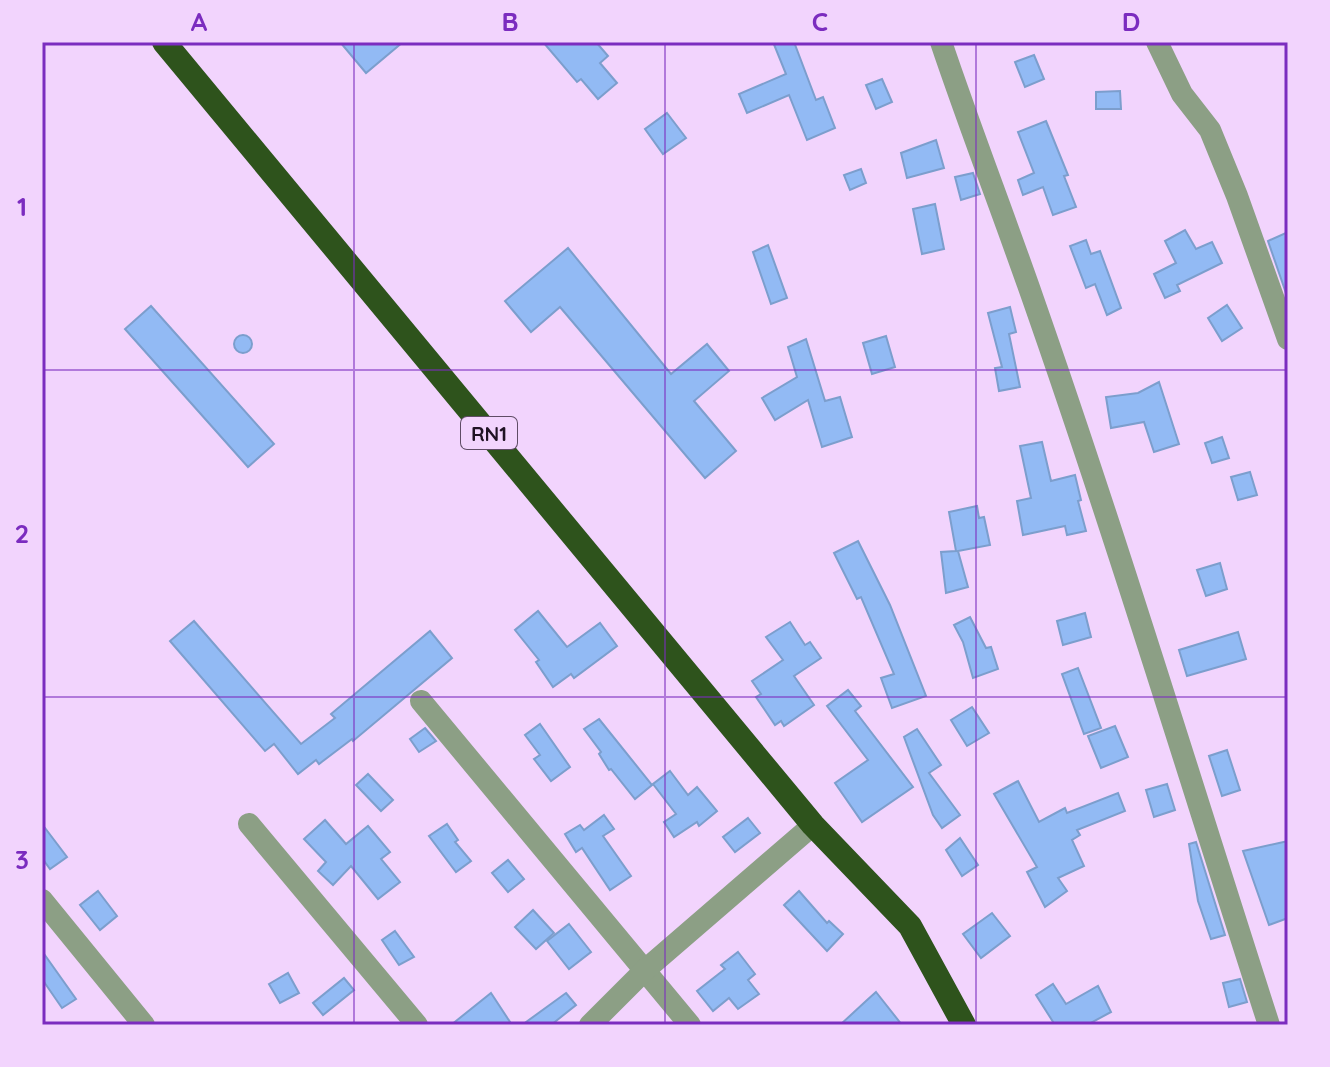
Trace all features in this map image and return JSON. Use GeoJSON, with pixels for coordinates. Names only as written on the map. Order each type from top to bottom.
{"type":"FeatureCollection","features":[{"type":"Feature","properties":{"kind":"highway","name":"RN1"},"geometry":{"type":"LineString","coordinates":[[164,42],[813,825],[910,926],[964,1025]]}},
{"type":"Feature","properties":{"kind":"street"},"geometry":{"type":"LineString","coordinates":[[941,42],[1088,461],[1269,1025]]}},
{"type":"Feature","properties":{"kind":"street"},"geometry":{"type":"LineString","coordinates":[[1157,42],[1182,94],[1210,130],[1288,339]]}},
{"type":"Feature","properties":{"kind":"street"},"geometry":{"type":"LineString","coordinates":[[421,701],[690,1025]]}},
{"type":"Feature","properties":{"kind":"street"},"geometry":{"type":"LineString","coordinates":[[249,824],[417,1025]]}},
{"type":"Feature","properties":{"kind":"street"},"geometry":{"type":"LineString","coordinates":[[590,1025],[645,970],[813,825]]}},
{"type":"Feature","properties":{"kind":"street"},"geometry":{"type":"LineString","coordinates":[[42,900],[144,1025]]}},
{"type":"Feature","properties":{"kind":"building"},"geometry":{"type":"Polygon","coordinates":[[[340,42],[403,42],[366,73],[340,42]]]}},
{"type":"Feature","properties":{"kind":"building"},"geometry":{"type":"Polygon","coordinates":[[[543,42],[596,42],[608,56],[600,63],[617,83],[598,99],[581,79],[577,82],[543,42]]]}},
{"type":"Feature","properties":{"kind":"building"},"geometry":{"type":"Polygon","coordinates":[[[773,42],[794,42],[816,100],[823,97],[835,128],[807,140],[789,95],[747,113],[739,94],[786,74],[773,42]]]}},
{"type":"Feature","properties":{"kind":"building"},"geometry":{"type":"Polygon","coordinates":[[[1034,55],[1044,79],[1025,87],[1015,62],[1034,55]]]}},
{"type":"Feature","properties":{"kind":"building"},"geometry":{"type":"Polygon","coordinates":[[[882,79],[892,102],[876,109],[866,85],[882,79]]]}},
{"type":"Feature","properties":{"kind":"building"},"geometry":{"type":"Polygon","coordinates":[[[1120,91],[1121,109],[1096,109],[1096,92],[1120,91]]]}},
{"type":"Feature","properties":{"kind":"building"},"geometry":{"type":"Polygon","coordinates":[[[667,113],[686,138],[663,154],[645,129],[667,113]]]}},
{"type":"Feature","properties":{"kind":"building"},"geometry":{"type":"Polygon","coordinates":[[[1046,121],[1068,175],[1064,176],[1076,207],[1053,215],[1043,187],[1023,195],[1018,180],[1034,173],[1018,132],[1046,121]]]}},
{"type":"Feature","properties":{"kind":"building"},"geometry":{"type":"Polygon","coordinates":[[[936,140],[944,168],[907,178],[901,153],[936,140]]]}},
{"type":"Feature","properties":{"kind":"building"},"geometry":{"type":"Polygon","coordinates":[[[861,169],[866,183],[850,190],[844,175],[861,169]]]}},
{"type":"Feature","properties":{"kind":"building"},"geometry":{"type":"Polygon","coordinates":[[[973,173],[980,194],[961,200],[955,177],[973,173]]]}},
{"type":"Feature","properties":{"kind":"building"},"geometry":{"type":"Polygon","coordinates":[[[935,204],[944,249],[922,254],[913,209],[935,204]]]}},
{"type":"Feature","properties":{"kind":"building"},"geometry":{"type":"Polygon","coordinates":[[[1185,230],[1196,249],[1212,242],[1222,263],[1177,285],[1180,291],[1165,298],[1154,274],[1176,263],[1165,241],[1185,230]]]}},
{"type":"Feature","properties":{"kind":"building"},"geometry":{"type":"Polygon","coordinates":[[[1288,232],[1288,296],[1287,296],[1268,241],[1288,232]]]}},
{"type":"Feature","properties":{"kind":"building"},"geometry":{"type":"Polygon","coordinates":[[[1086,240],[1091,254],[1100,251],[1121,308],[1107,315],[1095,284],[1086,288],[1070,246],[1086,240]]]}},
{"type":"Feature","properties":{"kind":"building"},"geometry":{"type":"Polygon","coordinates":[[[768,245],[787,298],[771,304],[753,252],[768,245]]]}},
{"type":"Feature","properties":{"kind":"building"},"geometry":{"type":"Polygon","coordinates":[[[568,248],[671,374],[707,344],[729,371],[694,401],[736,451],[705,478],[560,307],[531,332],[505,301],[568,248]]]}},
{"type":"Feature","properties":{"kind":"building"},"geometry":{"type":"Polygon","coordinates":[[[1227,305],[1242,328],[1222,341],[1208,318],[1227,305]]]}},
{"type":"Feature","properties":{"kind":"building"},"geometry":{"type":"Polygon","coordinates":[[[151,306],[274,444],[248,467],[125,329],[151,306]]]}},
{"type":"Feature","properties":{"kind":"building"},"geometry":{"type":"Polygon","coordinates":[[[1010,307],[1016,332],[1009,334],[1020,387],[999,391],[995,368],[1002,367],[988,313],[1010,307]]]}},
{"type":"Feature","properties":{"kind":"building"},"geometry":{"type":"Polygon","coordinates":[[[243,335],[252,344],[243,353],[234,344],[243,335]]]}},
{"type":"Feature","properties":{"kind":"building"},"geometry":{"type":"Polygon","coordinates":[[[886,336],[895,367],[872,374],[863,343],[886,336]]]}},
{"type":"Feature","properties":{"kind":"building"},"geometry":{"type":"Polygon","coordinates":[[[806,339],[825,401],[840,397],[852,437],[822,447],[808,400],[775,420],[762,398],[797,377],[788,347],[806,339]]]}},
{"type":"Feature","properties":{"kind":"building"},"geometry":{"type":"Polygon","coordinates":[[[1159,382],[1179,444],[1154,452],[1144,422],[1111,428],[1106,397],[1138,393],[1159,382]]]}},
{"type":"Feature","properties":{"kind":"building"},"geometry":{"type":"Polygon","coordinates":[[[1222,437],[1229,458],[1212,463],[1205,443],[1222,437]]]}},
{"type":"Feature","properties":{"kind":"building"},"geometry":{"type":"Polygon","coordinates":[[[1042,442],[1051,481],[1075,475],[1086,531],[1067,535],[1065,526],[1023,535],[1017,501],[1031,498],[1020,446],[1042,442]]]}},
{"type":"Feature","properties":{"kind":"building"},"geometry":{"type":"Polygon","coordinates":[[[1250,472],[1257,495],[1238,500],[1231,477],[1250,472]]]}},
{"type":"Feature","properties":{"kind":"building"},"geometry":{"type":"Polygon","coordinates":[[[977,506],[979,518],[984,517],[990,545],[958,551],[968,587],[946,593],[941,552],[956,551],[949,512],[977,506]]]}},
{"type":"Feature","properties":{"kind":"building"},"geometry":{"type":"Polygon","coordinates":[[[858,541],[890,605],[926,696],[892,708],[881,678],[894,674],[861,597],[857,599],[834,553],[858,541]]]}},
{"type":"Feature","properties":{"kind":"building"},"geometry":{"type":"Polygon","coordinates":[[[1220,563],[1227,589],[1206,596],[1197,570],[1220,563]]]}},
{"type":"Feature","properties":{"kind":"building"},"geometry":{"type":"Polygon","coordinates":[[[538,611],[567,647],[600,623],[617,646],[574,678],[571,674],[553,687],[536,662],[539,660],[515,630],[538,611]]]}},
{"type":"Feature","properties":{"kind":"building"},"geometry":{"type":"Polygon","coordinates":[[[1085,613],[1091,637],[1063,645],[1057,621],[1085,613]]]}},
{"type":"Feature","properties":{"kind":"building"},"geometry":{"type":"Polygon","coordinates":[[[970,617],[986,648],[991,647],[998,669],[973,678],[963,642],[954,625],[970,617]]]}},
{"type":"Feature","properties":{"kind":"building"},"geometry":{"type":"Polygon","coordinates":[[[194,621],[301,744],[335,718],[331,714],[430,631],[452,658],[353,741],[319,764],[316,760],[298,774],[274,744],[265,751],[170,641],[194,621]]]}},
{"type":"Feature","properties":{"kind":"building"},"geometry":{"type":"Polygon","coordinates":[[[790,622],[805,645],[810,642],[821,658],[794,676],[814,705],[784,726],[781,721],[775,725],[756,697],[761,694],[752,681],[783,660],[766,637],[790,622]]]}},
{"type":"Feature","properties":{"kind":"building"},"geometry":{"type":"Polygon","coordinates":[[[1238,632],[1246,659],[1187,676],[1179,650],[1238,632]]]}},
{"type":"Feature","properties":{"kind":"building"},"geometry":{"type":"Polygon","coordinates":[[[1078,668],[1101,728],[1084,734],[1062,674],[1078,668]]]}},
{"type":"Feature","properties":{"kind":"building"},"geometry":{"type":"Polygon","coordinates":[[[848,690],[861,706],[855,711],[913,787],[862,822],[835,783],[868,760],[827,706],[848,690]]]}},
{"type":"Feature","properties":{"kind":"building"},"geometry":{"type":"Polygon","coordinates":[[[972,707],[989,733],[967,746],[951,720],[972,707]]]}},
{"type":"Feature","properties":{"kind":"building"},"geometry":{"type":"Polygon","coordinates":[[[599,719],[652,785],[635,799],[609,770],[599,754],[601,752],[584,729],[599,719]]]}},
{"type":"Feature","properties":{"kind":"building"},"geometry":{"type":"Polygon","coordinates":[[[540,724],[570,767],[551,781],[534,759],[540,755],[525,735],[540,724]]]}},
{"type":"Feature","properties":{"kind":"building"},"geometry":{"type":"Polygon","coordinates":[[[1115,726],[1128,757],[1101,768],[1088,736],[1115,726]]]}},
{"type":"Feature","properties":{"kind":"building"},"geometry":{"type":"Polygon","coordinates":[[[425,728],[436,741],[419,752],[410,739],[425,728]]]}},
{"type":"Feature","properties":{"kind":"building"},"geometry":{"type":"Polygon","coordinates":[[[917,729],[941,765],[929,773],[960,815],[942,828],[933,815],[904,737],[917,729]]]}},
{"type":"Feature","properties":{"kind":"building"},"geometry":{"type":"Polygon","coordinates":[[[1227,750],[1240,790],[1222,796],[1209,756],[1227,750]]]}},
{"type":"Feature","properties":{"kind":"building"},"geometry":{"type":"Polygon","coordinates":[[[670,771],[688,795],[697,787],[717,811],[699,826],[697,822],[674,837],[664,822],[676,814],[653,784],[670,771]]]}},
{"type":"Feature","properties":{"kind":"building"},"geometry":{"type":"Polygon","coordinates":[[[368,774],[393,800],[381,811],[356,785],[368,774]]]}},
{"type":"Feature","properties":{"kind":"building"},"geometry":{"type":"Polygon","coordinates":[[[1018,781],[1039,822],[1065,808],[1067,813],[1118,793],[1125,811],[1077,830],[1080,835],[1072,840],[1084,866],[1058,878],[1067,891],[1045,907],[1027,872],[1037,867],[994,794],[1018,781]]]}},
{"type":"Feature","properties":{"kind":"building"},"geometry":{"type":"Polygon","coordinates":[[[1167,784],[1175,810],[1154,817],[1146,790],[1167,784]]]}},
{"type":"Feature","properties":{"kind":"building"},"geometry":{"type":"Polygon","coordinates":[[[604,815],[614,829],[603,836],[631,876],[610,890],[582,848],[576,852],[565,834],[580,825],[584,830],[604,815]]]}},
{"type":"Feature","properties":{"kind":"building"},"geometry":{"type":"Polygon","coordinates":[[[748,818],[760,833],[735,852],[723,837],[748,818]]]}},
{"type":"Feature","properties":{"kind":"building"},"geometry":{"type":"Polygon","coordinates":[[[325,820],[346,844],[368,826],[390,852],[381,859],[400,882],[378,899],[351,866],[333,885],[318,871],[326,862],[304,839],[325,820]]]}},
{"type":"Feature","properties":{"kind":"building"},"geometry":{"type":"Polygon","coordinates":[[[42,824],[67,857],[50,869],[42,858],[42,824]]]}},
{"type":"Feature","properties":{"kind":"building"},"geometry":{"type":"Polygon","coordinates":[[[447,824],[458,840],[455,842],[471,861],[456,872],[429,836],[447,824]]]}},
{"type":"Feature","properties":{"kind":"building"},"geometry":{"type":"Polygon","coordinates":[[[960,838],[978,865],[962,876],[946,850],[960,838]]]}},
{"type":"Feature","properties":{"kind":"building"},"geometry":{"type":"Polygon","coordinates":[[[1288,841],[1288,918],[1269,925],[1243,851],[1288,841]]]}},
{"type":"Feature","properties":{"kind":"building"},"geometry":{"type":"Polygon","coordinates":[[[1196,842],[1225,935],[1211,939],[1198,901],[1189,844],[1196,842]]]}},
{"type":"Feature","properties":{"kind":"building"},"geometry":{"type":"Polygon","coordinates":[[[508,860],[524,879],[508,892],[492,873],[508,860]]]}},
{"type":"Feature","properties":{"kind":"building"},"geometry":{"type":"Polygon","coordinates":[[[98,891],[117,916],[100,930],[80,905],[98,891]]]}},
{"type":"Feature","properties":{"kind":"building"},"geometry":{"type":"Polygon","coordinates":[[[799,891],[827,923],[829,921],[843,934],[827,951],[784,905],[799,891]]]}},
{"type":"Feature","properties":{"kind":"building"},"geometry":{"type":"Polygon","coordinates":[[[533,910],[554,933],[536,949],[515,927],[533,910]]]}},
{"type":"Feature","properties":{"kind":"building"},"geometry":{"type":"Polygon","coordinates":[[[992,913],[1010,936],[981,958],[963,934],[992,913]]]}},
{"type":"Feature","properties":{"kind":"building"},"geometry":{"type":"Polygon","coordinates":[[[569,924],[591,952],[569,969],[547,941],[569,924]]]}},
{"type":"Feature","properties":{"kind":"building"},"geometry":{"type":"Polygon","coordinates":[[[395,931],[414,957],[399,965],[382,940],[395,931]]]}},
{"type":"Feature","properties":{"kind":"building"},"geometry":{"type":"Polygon","coordinates":[[[42,951],[76,999],[62,1008],[42,979],[42,951]]]}},
{"type":"Feature","properties":{"kind":"building"},"geometry":{"type":"Polygon","coordinates":[[[738,952],[755,974],[748,980],[759,994],[738,1009],[729,998],[713,1011],[697,991],[725,969],[721,965],[738,952]]]}},
{"type":"Feature","properties":{"kind":"building"},"geometry":{"type":"Polygon","coordinates":[[[288,973],[299,993],[280,1003],[269,984],[288,973]]]}},
{"type":"Feature","properties":{"kind":"building"},"geometry":{"type":"Polygon","coordinates":[[[344,978],[354,990],[323,1015],[313,1003],[344,978]]]}},
{"type":"Feature","properties":{"kind":"building"},"geometry":{"type":"Polygon","coordinates":[[[1240,979],[1247,1002],[1229,1007],[1223,983],[1240,979]]]}},
{"type":"Feature","properties":{"kind":"building"},"geometry":{"type":"Polygon","coordinates":[[[1053,984],[1066,1004],[1098,986],[1111,1012],[1087,1025],[1055,1025],[1036,995],[1053,984]]]}},
{"type":"Feature","properties":{"kind":"building"},"geometry":{"type":"Polygon","coordinates":[[[876,992],[902,1025],[840,1025],[866,1001],[876,992]]]}},
{"type":"Feature","properties":{"kind":"building"},"geometry":{"type":"Polygon","coordinates":[[[491,993],[512,1025],[451,1025],[491,993]]]}},
{"type":"Feature","properties":{"kind":"building"},"geometry":{"type":"Polygon","coordinates":[[[566,993],[576,1005],[551,1025],[522,1025],[566,993]]]}}]}
